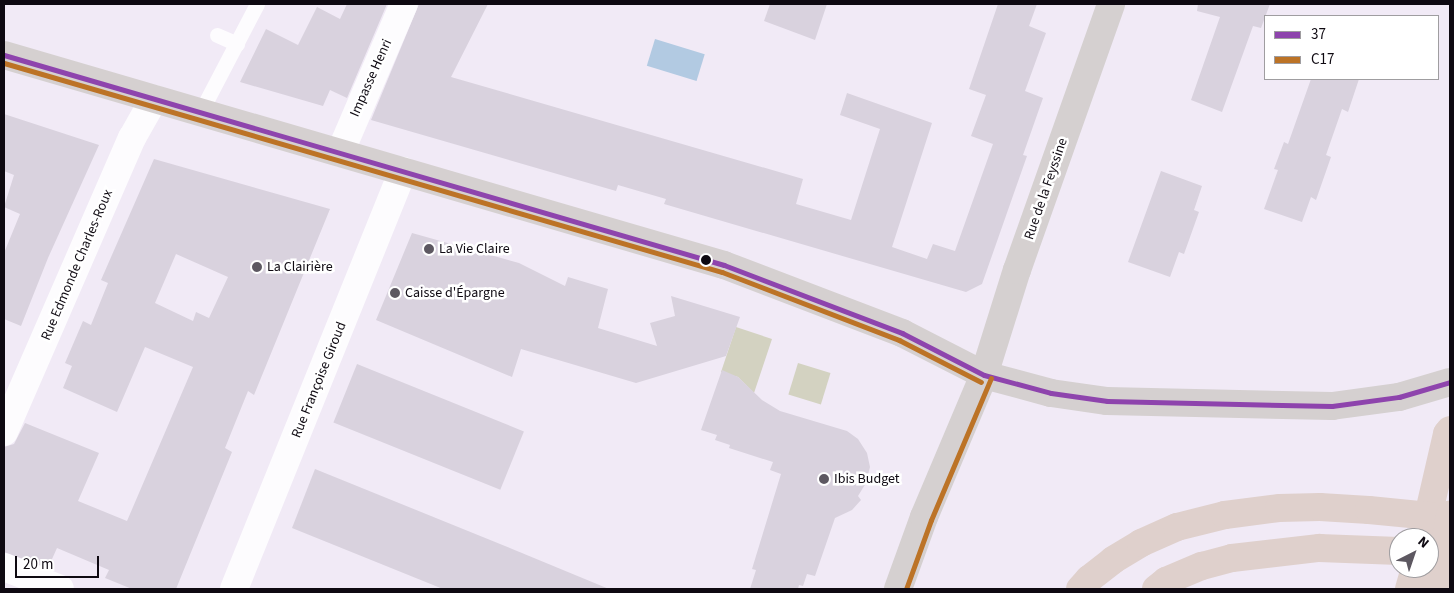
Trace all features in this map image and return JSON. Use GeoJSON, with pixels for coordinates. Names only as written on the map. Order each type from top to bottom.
{"type":"FeatureCollection","features":[{"type":"Feature","properties":{"kind":"highway"},"geometry":{"type":"LineString","coordinates":[[1425,528],[1447,434],[1450,430]]}},
{"type":"Feature","properties":{"kind":"highway"},"geometry":{"type":"LineString","coordinates":[[1080,589],[1089,579],[1113,560],[1141,543],[1177,527],[1225,515],[1279,508],[1340,508],[1450,516],[1435,589]]}},
{"type":"Feature","properties":{"kind":"highway"},"geometry":{"type":"LineString","coordinates":[[1156,589],[1166,581],[1202,566],[1232,558],[1319,548],[1389,550]]}},
{"type":"Feature","properties":{"kind":"main road","name":"Rue de la Feyssine"},"geometry":{"type":"LineString","coordinates":[[898,589],[927,509],[984,375],[1017,270],[1111,4]]}},
{"type":"Feature","properties":{"kind":"main road"},"geometry":{"type":"LineString","coordinates":[[4,55],[724,265],[902,333],[984,375],[1051,393],[1107,401],[1332,406],[1399,396],[1450,382]]}},
{"type":"Feature","properties":{"kind":"street","name":"Impasse Henri"},"geometry":{"type":"LineString","coordinates":[[340,153],[404,4]]}},
{"type":"Feature","properties":{"kind":"street","name":"Rue Edmonde Charles-Roux"},"geometry":{"type":"LineString","coordinates":[[4,432],[132,138],[154,99]]}},
{"type":"Feature","properties":{"kind":"street","name":"Rue Françoise Giroud"},"geometry":{"type":"LineString","coordinates":[[234,589],[403,171]]}},
{"type":"Feature","properties":{"kind":"street"},"geometry":{"type":"LineString","coordinates":[[4,567],[60,589]]}},
{"type":"Feature","properties":{"kind":"lane"},"geometry":{"type":"LineString","coordinates":[[200,113],[257,4]]}},
{"type":"Feature","properties":{"kind":"lane"},"geometry":{"type":"LineString","coordinates":[[217,35],[237,44]]}},
{"type":"Feature","properties":{"kind":"green space"},"geometry":{"type":"Polygon","coordinates":[[[736,327],[772,339],[754,393],[738,377],[721,372],[736,327]]]}},
{"type":"Feature","properties":{"kind":"green space"},"geometry":{"type":"Polygon","coordinates":[[[798,363],[831,373],[821,404],[788,395],[798,363]]]}},
{"type":"Feature","properties":{"kind":"water"},"geometry":{"type":"Polygon","coordinates":[[[655,39],[705,54],[697,81],[647,66],[655,39]]]}},
{"type":"Feature","properties":{"kind":"building"},"geometry":{"type":"Polygon","coordinates":[[[347,4],[387,4],[347,98],[330,90],[323,106],[240,82],[266,29],[298,45],[317,7],[340,19],[347,4]]]}},
{"type":"Feature","properties":{"kind":"building"},"geometry":{"type":"Polygon","coordinates":[[[419,4],[488,4],[451,77],[803,179],[796,204],[851,220],[880,129],[840,115],[847,93],[932,123],[892,247],[927,259],[933,244],[955,251],[993,144],[971,136],[986,95],[969,89],[998,4],[1037,4],[1029,26],[1046,33],[1025,91],[1043,98],[1023,155],[1027,156],[982,284],[966,292],[664,204],[666,199],[618,185],[616,191],[371,120],[419,4]]]}},
{"type":"Feature","properties":{"kind":"building"},"geometry":{"type":"Polygon","coordinates":[[[770,4],[827,4],[815,40],[764,21],[770,4]]]}},
{"type":"Feature","properties":{"kind":"building"},"geometry":{"type":"Polygon","coordinates":[[[1198,4],[1270,4],[1266,15],[1264,15],[1261,28],[1253,26],[1222,112],[1191,100],[1220,17],[1197,11],[1198,4]]]}},
{"type":"Feature","properties":{"kind":"building"},"geometry":{"type":"Polygon","coordinates":[[[1311,80],[1359,80],[1348,112],[1342,109],[1326,155],[1331,157],[1316,200],[1311,197],[1302,222],[1264,209],[1278,170],[1274,169],[1284,142],[1288,144],[1311,80]]]}},
{"type":"Feature","properties":{"kind":"building"},"geometry":{"type":"Polygon","coordinates":[[[4,114],[99,145],[48,258],[21,326],[4,319],[4,253],[20,214],[4,207],[14,175],[4,171],[4,114]]]}},
{"type":"Feature","properties":{"kind":"building"},"geometry":{"type":"Polygon","coordinates":[[[154,159],[330,209],[254,395],[248,391],[225,448],[232,452],[176,589],[132,589],[105,578],[109,570],[57,548],[48,568],[4,552],[4,447],[14,444],[25,423],[99,453],[78,501],[127,521],[193,367],[145,347],[117,412],[63,388],[72,366],[65,363],[83,321],[91,325],[108,283],[101,280],[154,159]],[[176,254],[155,303],[193,321],[196,312],[209,318],[228,277],[176,254]]]}},
{"type":"Feature","properties":{"kind":"building"},"geometry":{"type":"Polygon","coordinates":[[[1161,171],[1202,186],[1194,210],[1199,212],[1184,254],[1179,252],[1170,277],[1128,262],[1161,171]]]}},
{"type":"Feature","properties":{"kind":"building"},"geometry":{"type":"Polygon","coordinates":[[[412,233],[519,263],[565,286],[568,277],[608,289],[598,328],[657,346],[650,323],[675,316],[671,296],[740,317],[726,356],[636,383],[521,349],[512,377],[376,320],[412,233]]]}},
{"type":"Feature","properties":{"kind":"building"},"geometry":{"type":"Polygon","coordinates":[[[357,364],[524,431],[500,490],[333,422],[357,364]]]}},
{"type":"Feature","properties":{"kind":"building","name":"Ibis Budget"},"geometry":{"type":"Polygon","coordinates":[[[722,370],[738,377],[762,400],[780,411],[847,431],[858,439],[867,453],[870,467],[866,483],[858,496],[861,500],[852,510],[835,518],[815,576],[807,574],[803,586],[799,585],[798,589],[750,589],[756,570],[752,569],[781,474],[770,470],[773,462],[729,448],[730,445],[715,440],[717,435],[701,430],[722,370]]]}},
{"type":"Feature","properties":{"kind":"building"},"geometry":{"type":"Polygon","coordinates":[[[315,469],[609,589],[443,589],[292,528],[315,469]]]}},
{"type":"Feature","properties":{"kind":"transit line","name":"37"},"geometry":{"type":"LineString","coordinates":[[4,55],[724,265],[902,333],[984,375],[1051,393],[1107,401],[1332,406],[1399,397],[1450,382]]}},
{"type":"Feature","properties":{"kind":"transit line","name":"C17"},"geometry":{"type":"LineString","coordinates":[[4,63],[722,272],[899,340],[981,382]]}},
{"type":"Feature","properties":{"kind":"transit line","name":"C17"},"geometry":{"type":"LineString","coordinates":[[906,589],[931,520],[991,378]]}},
{"type":"Feature","properties":{"kind":"place","name":"La Vie Claire"},"geometry":{"type":"Point","coordinates":[429,249]}},
{"type":"Feature","properties":{"kind":"place","name":"La Clairière"},"geometry":{"type":"Point","coordinates":[257,267]}},
{"type":"Feature","properties":{"kind":"place","name":"Caisse d'Épargne"},"geometry":{"type":"Point","coordinates":[395,293]}},
{"type":"Feature","properties":{"kind":"place","name":"Ibis Budget"},"geometry":{"type":"Point","coordinates":[824,479]}}]}
